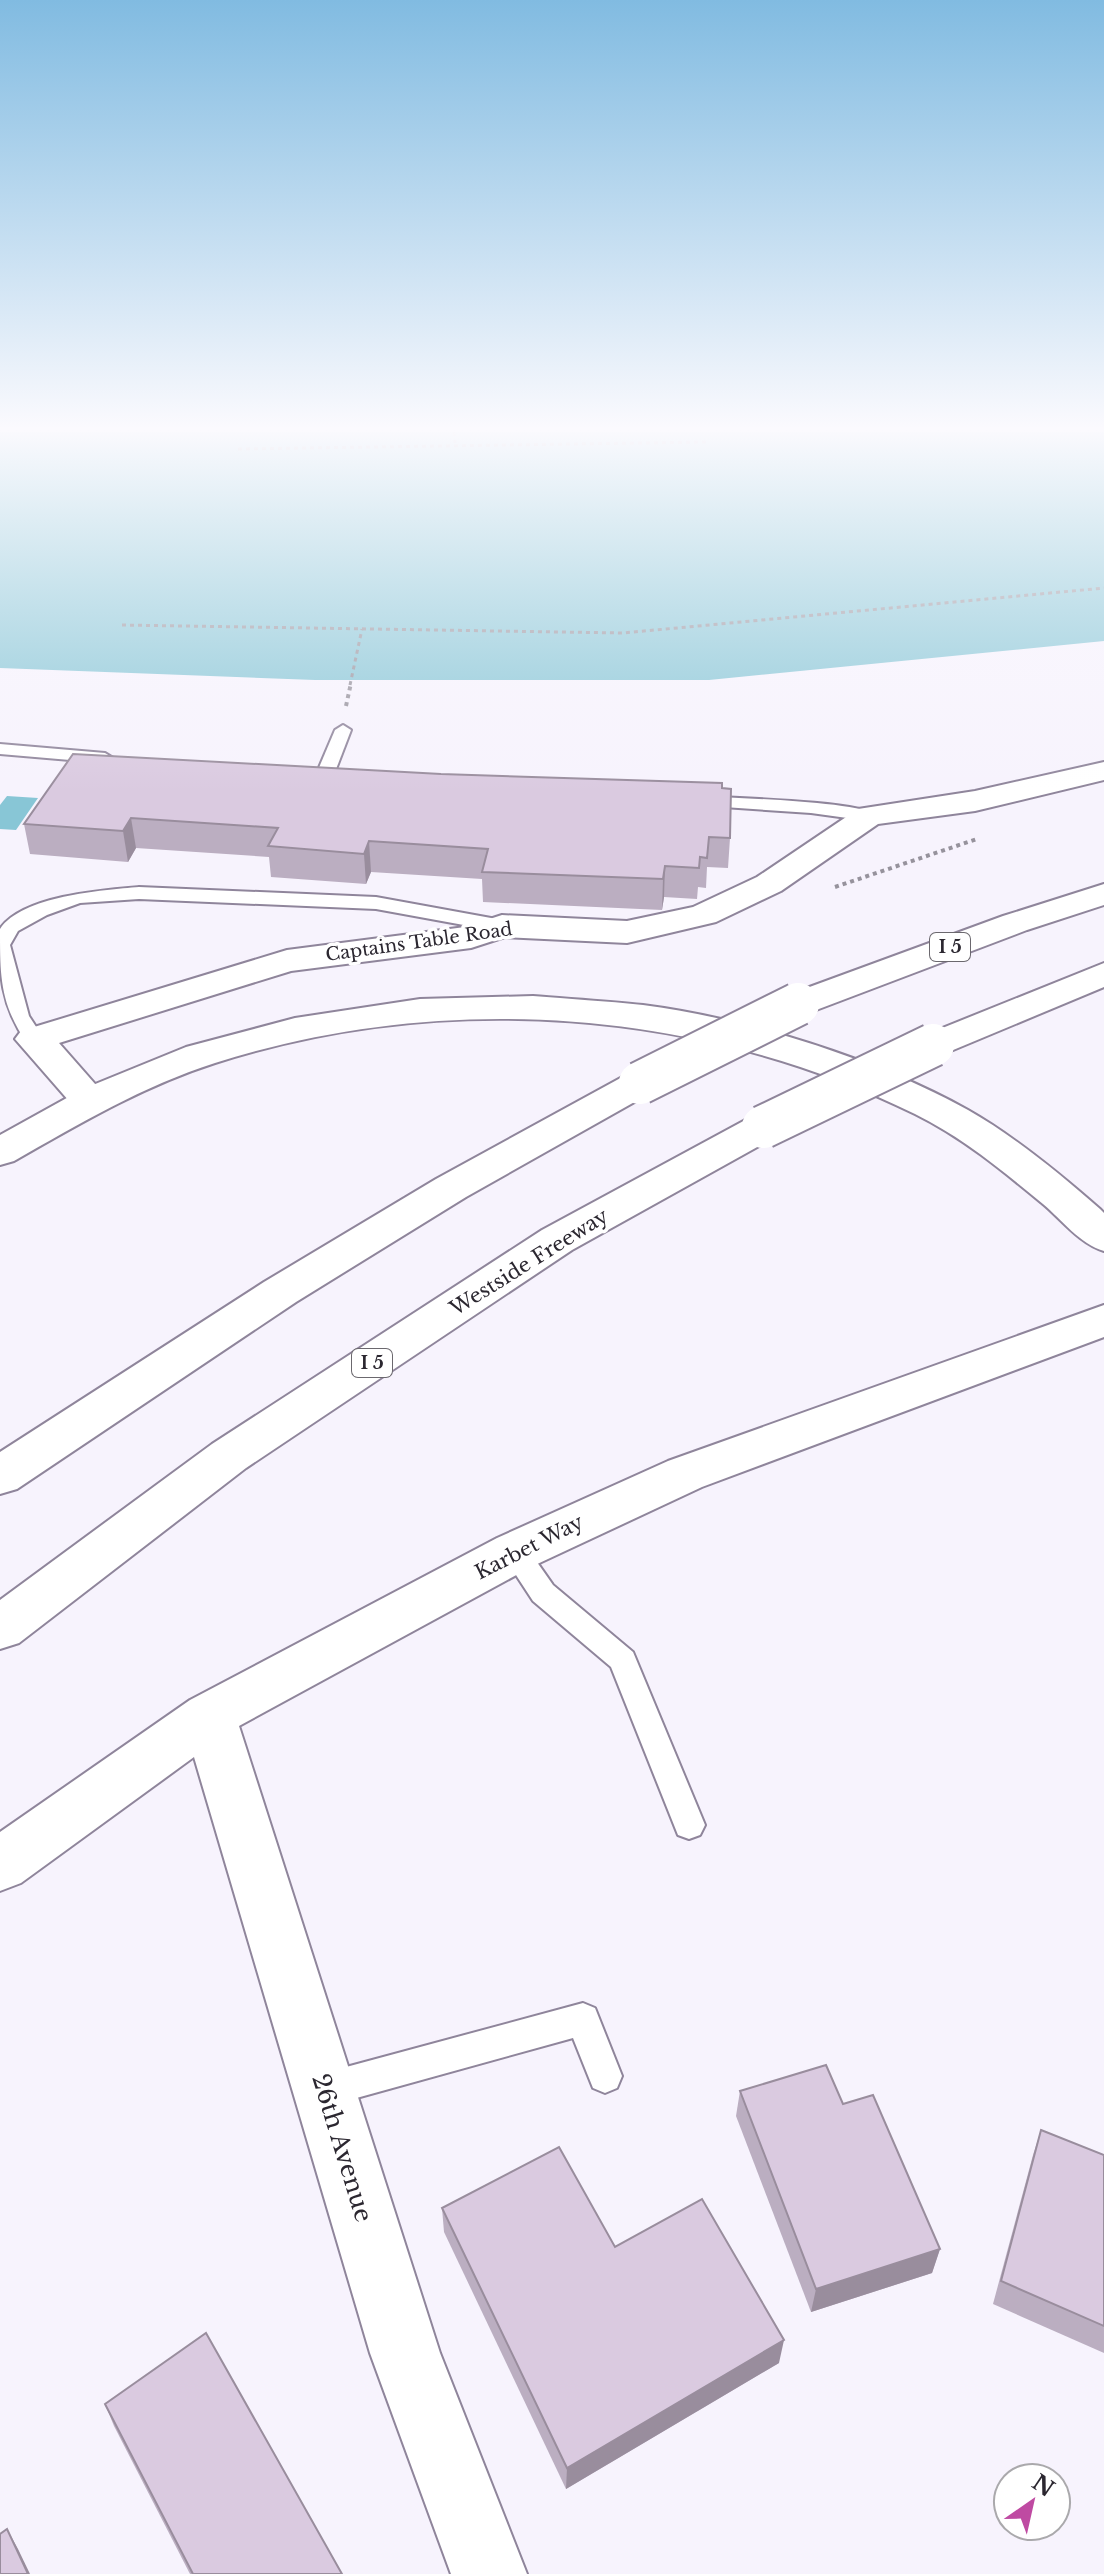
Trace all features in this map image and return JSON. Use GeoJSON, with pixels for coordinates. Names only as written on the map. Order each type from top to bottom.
{"type":"FeatureCollection","features":[{"type":"Feature","properties":{"kind":"main road","name":"Captains Table Road"},"geometry":{"type":"LineString","coordinates":[[34,1039],[287,961],[471,937],[502,926],[627,932],[704,915],[769,884],[869,816],[975,801],[1104,771]]}},
{"type":"Feature","properties":{"kind":"main road","name":"I 5"},"geometry":{"type":"LineString","coordinates":[[0,1476],[280,1292],[451,1188],[640,1083],[798,1004],[1015,923],[1104,894]]}},
{"type":"Feature","properties":{"kind":"main road","name":"Westside Freeway"},"geometry":{"type":"LineString","coordinates":[[0,1628],[229,1456],[544,1249],[763,1127],[933,1045],[1104,974]]}},
{"type":"Feature","properties":{"kind":"main road"},"geometry":{"type":"LineString","coordinates":[[0,1152],[90,1101],[220,1051],[303,1029],[361,1018],[469,1008],[603,1011],[658,1018],[764,1042],[816,1057],[928,1104],[968,1127],[1097,1223]]}},
{"type":"Feature","properties":{"kind":"main road"},"geometry":{"type":"LineString","coordinates":[[34,1039],[90,1101]]}},
{"type":"Feature","properties":{"kind":"main road","name":"Karbet Way"},"geometry":{"type":"LineString","coordinates":[[0,1865],[209,1716],[515,1552],[685,1474],[1104,1320]]}},
{"type":"Feature","properties":{"kind":"main road","name":"26th Avenue"},"geometry":{"type":"LineString","coordinates":[[209,1716],[405,2353],[489,2574]]}},
{"type":"Feature","properties":{"kind":"lane"},"geometry":{"type":"LineString","coordinates":[[324,777],[344,722]]}},
{"type":"Feature","properties":{"kind":"lane"},"geometry":{"type":"LineString","coordinates":[[0,749],[124,759]]}},
{"type":"Feature","properties":{"kind":"lane"},"geometry":{"type":"LineString","coordinates":[[686,800],[811,808],[869,816]]}},
{"type":"Feature","properties":{"kind":"lane"},"geometry":{"type":"LineString","coordinates":[[34,1039],[5,992],[0,945],[11,927],[40,911],[78,898],[139,893],[376,903],[502,926]]}},
{"type":"Feature","properties":{"kind":"lane"},"geometry":{"type":"LineString","coordinates":[[515,1552],[543,1593],[623,1660],[689,1825]]}},
{"type":"Feature","properties":{"kind":"lane"},"geometry":{"type":"LineString","coordinates":[[324,2090],[583,2019],[605,2076]]}},
{"type":"Feature","properties":{"kind":"path"},"geometry":{"type":"LineString","coordinates":[[122,625],[623,633],[1104,588]]}},
{"type":"Feature","properties":{"kind":"path"},"geometry":{"type":"LineString","coordinates":[[344,722],[362,629]]}},
{"type":"Feature","properties":{"kind":"water"},"geometry":{"type":"Polygon","coordinates":[[[0,552],[1104,552],[1104,641],[709,680],[315,680],[0,668],[0,552]]]}},
{"type":"Feature","properties":{"kind":"water"},"geometry":{"type":"Polygon","coordinates":[[[7,796],[38,798],[16,830],[0,829],[0,805],[7,796]]]}},
{"type":"Feature","properties":{"kind":"building"},"geometry":{"type":"Polygon","coordinates":[[[73,754],[441,774],[722,783],[722,788],[731,789],[730,838],[709,837],[707,858],[700,857],[699,868],[665,866],[663,879],[482,872],[488,849],[369,841],[364,854],[268,846],[278,828],[131,818],[123,831],[24,824],[73,754]]]}},
{"type":"Feature","properties":{"kind":"building"},"geometry":{"type":"Polygon","coordinates":[[[826,2065],[843,2104],[873,2095],[940,2249],[816,2289],[740,2091],[826,2065]]]}},
{"type":"Feature","properties":{"kind":"building"},"geometry":{"type":"Polygon","coordinates":[[[1041,2130],[1104,2155],[1104,2326],[1001,2281],[1041,2130]]]}},
{"type":"Feature","properties":{"kind":"building"},"geometry":{"type":"Polygon","coordinates":[[[559,2147],[615,2247],[702,2199],[784,2340],[567,2468],[442,2208],[559,2147]]]}},
{"type":"Feature","properties":{"kind":"building"},"geometry":{"type":"Polygon","coordinates":[[[206,2333],[342,2574],[193,2574],[105,2404],[206,2333]]]}},
{"type":"Feature","properties":{"kind":"building"},"geometry":{"type":"Polygon","coordinates":[[[7,2529],[28,2574],[0,2574],[0,2534],[7,2529]]]}}]}
